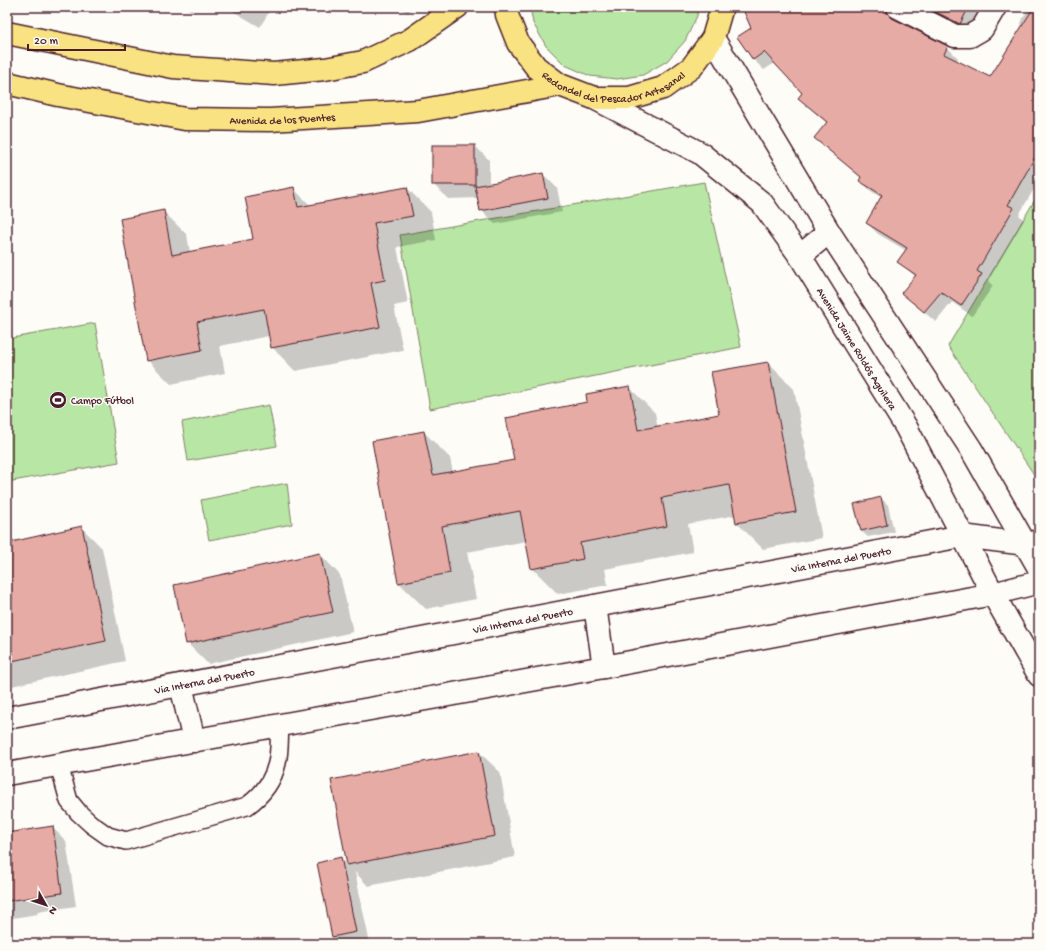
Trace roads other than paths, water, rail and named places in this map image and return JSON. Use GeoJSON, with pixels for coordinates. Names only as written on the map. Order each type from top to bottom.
{"type":"FeatureCollection","features":[{"type":"Feature","properties":{"kind":"main road"},"geometry":{"type":"LineString","coordinates":[[7,33],[173,68],[274,74],[325,69],[363,62],[410,40],[456,7]]}},
{"type":"Feature","properties":{"kind":"main road","name":"Redondel del Pescador Artesanal"},"geometry":{"type":"LineString","coordinates":[[506,7],[507,15],[518,43],[536,67],[560,85],[594,98],[629,98],[663,88],[692,67],[712,38],[722,7]]}},
{"type":"Feature","properties":{"kind":"main road","name":"Avenida de los Puentes"},"geometry":{"type":"LineString","coordinates":[[7,83],[58,95],[185,119],[270,120],[418,111],[560,85]]}},
{"type":"Feature","properties":{"kind":"street"},"geometry":{"type":"LineString","coordinates":[[898,7],[955,36],[970,36],[982,29],[995,7]]}},
{"type":"Feature","properties":{"kind":"street"},"geometry":{"type":"LineString","coordinates":[[712,38],[829,232],[1032,543],[1039,568]]}},
{"type":"Feature","properties":{"kind":"street","name":"Avenida Jaime Roldós Aguilera"},"geometry":{"type":"LineString","coordinates":[[594,98],[700,153],[762,203],[800,256],[906,427],[993,594],[1039,674]]}},
{"type":"Feature","properties":{"kind":"street"},"geometry":{"type":"LineString","coordinates":[[800,256],[829,232]]}},
{"type":"Feature","properties":{"kind":"street","name":"Via Interna del Puerto"},"geometry":{"type":"LineString","coordinates":[[7,718],[962,536],[1032,543]]}},
{"type":"Feature","properties":{"kind":"street"},"geometry":{"type":"LineString","coordinates":[[7,774],[604,668],[993,594],[1039,582]]}},
{"type":"Feature","properties":{"kind":"street"},"geometry":{"type":"LineString","coordinates":[[595,606],[604,668]]}},
{"type":"Feature","properties":{"kind":"street"},"geometry":{"type":"LineString","coordinates":[[181,685],[194,740]]}},
{"type":"Feature","properties":{"kind":"lane"},"geometry":{"type":"LineString","coordinates":[[59,765],[69,801],[79,813],[108,836],[126,841],[247,806],[259,797],[270,781],[277,763],[280,725]]}},
{"type":"Feature","properties":{"kind":"place","name":"Campo Fútbol"},"geometry":{"type":"Point","coordinates":[58,400]}}]}
